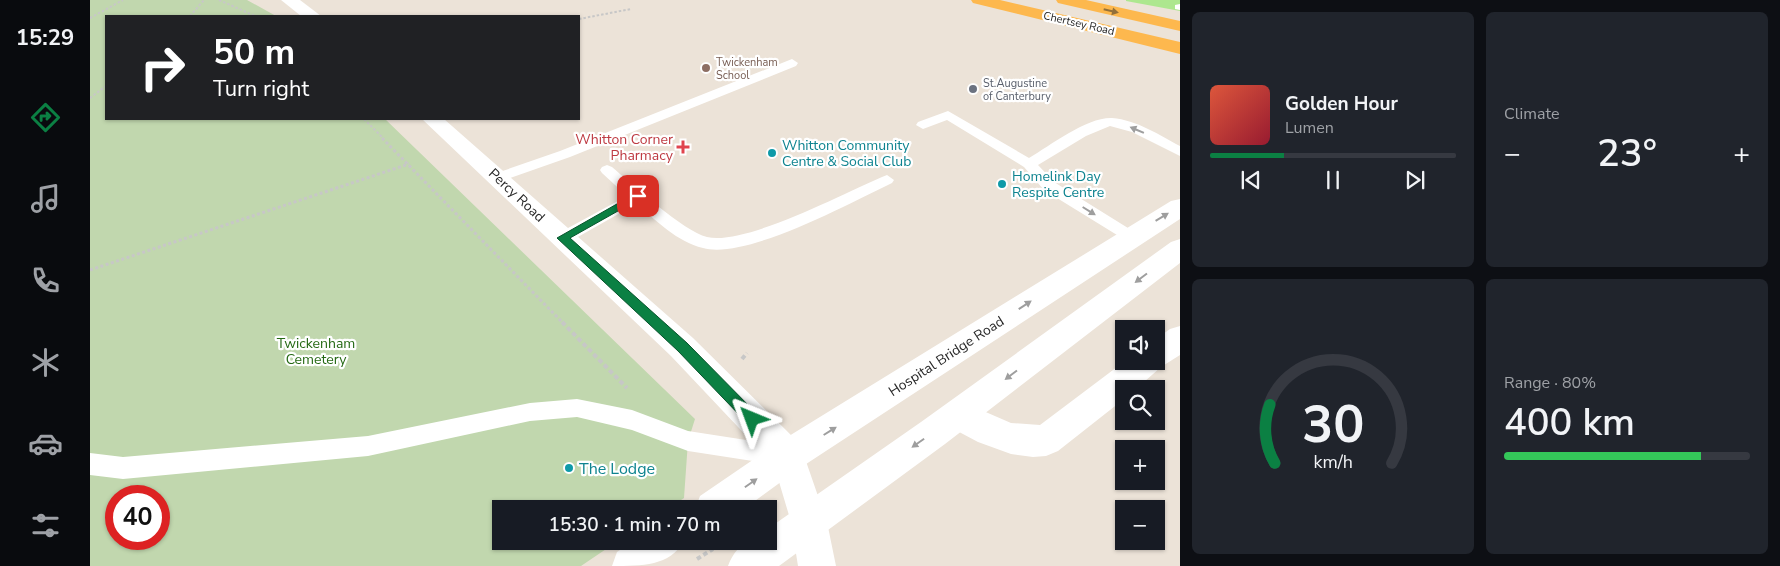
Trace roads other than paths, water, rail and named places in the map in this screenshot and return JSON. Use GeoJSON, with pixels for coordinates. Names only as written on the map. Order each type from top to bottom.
{"type":"FeatureCollection","features":[{"type":"Feature","properties":{"kind":"highway","name":"Chertsey Road"},"geometry":{"type":"LineString","coordinates":[[979,0],[1180,48]]}},
{"type":"Feature","properties":{"kind":"highway","name":"Chertsey Road"},"geometry":{"type":"LineString","coordinates":[[1064,0],[1180,26]]}},
{"type":"Feature","properties":{"kind":"main road"},"geometry":{"type":"LineString","coordinates":[[289,0],[311,15]]}},
{"type":"Feature","properties":{"kind":"main road","name":"Percy Road"},"geometry":{"type":"LineString","coordinates":[[433,120],[499,177],[562,238],[682,347],[788,456],[808,522],[817,566]]}},
{"type":"Feature","properties":{"kind":"main road","name":"Hospital Bridge Road"},"geometry":{"type":"LineString","coordinates":[[726,500],[788,456],[1180,207]]}},
{"type":"Feature","properties":{"kind":"main road"},"geometry":{"type":"LineString","coordinates":[[747,566],[958,415],[1180,249]]}},
{"type":"Feature","properties":{"kind":"main road"},"geometry":{"type":"LineString","coordinates":[[1165,349],[1180,338]]}},
{"type":"Feature","properties":{"kind":"main road"},"geometry":{"type":"LineString","coordinates":[[958,415],[999,435],[1027,442],[1046,440],[1137,370]]}},
{"type":"Feature","properties":{"kind":"main road"},"geometry":{"type":"LineString","coordinates":[[631,566],[678,553]]}},
{"type":"Feature","properties":{"kind":"lane"},"geometry":{"type":"LineString","coordinates":[[499,177],[564,154],[792,63]]}},
{"type":"Feature","properties":{"kind":"lane"},"geometry":{"type":"LineString","coordinates":[[923,125],[948,115],[1029,164],[1049,186],[1130,237]]}},
{"type":"Feature","properties":{"kind":"lane"},"geometry":{"type":"LineString","coordinates":[[1029,164],[1092,127],[1110,122],[1135,128],[1180,152]]}},
{"type":"Feature","properties":{"kind":"lane"},"geometry":{"type":"LineString","coordinates":[[607,170],[687,234],[705,243],[728,244],[752,238],[887,180]]}},
{"type":"Feature","properties":{"kind":"lane"},"geometry":{"type":"LineString","coordinates":[[562,238],[638,196]]}},
{"type":"Feature","properties":{"kind":"lane"},"geometry":{"type":"LineString","coordinates":[[90,464],[123,468],[368,446],[530,412],[577,408],[632,420],[688,442],[788,456]]}},
{"type":"Feature","properties":{"kind":"place","name":"Twickenham School"},"geometry":{"type":"Point","coordinates":[706,68]}},
{"type":"Feature","properties":{"kind":"place","name":"St.Augustine of Canterbury"},"geometry":{"type":"Point","coordinates":[973,89]}},
{"type":"Feature","properties":{"kind":"place","name":"Whitton Corner Pharmacy"},"geometry":{"type":"Point","coordinates":[683,147]}},
{"type":"Feature","properties":{"kind":"place","name":"Whitton Community Centre & Social Club"},"geometry":{"type":"Point","coordinates":[772,153]}},
{"type":"Feature","properties":{"kind":"place","name":"Homelink Day Respite Centre"},"geometry":{"type":"Point","coordinates":[1002,184]}},
{"type":"Feature","properties":{"kind":"place","name":"The Lodge"},"geometry":{"type":"Point","coordinates":[569,468]}},
{"type":"Feature","properties":{"kind":"park label","name":"Twickenham Cemetery"},"geometry":{"type":"Point","coordinates":[316,352]}}]}
